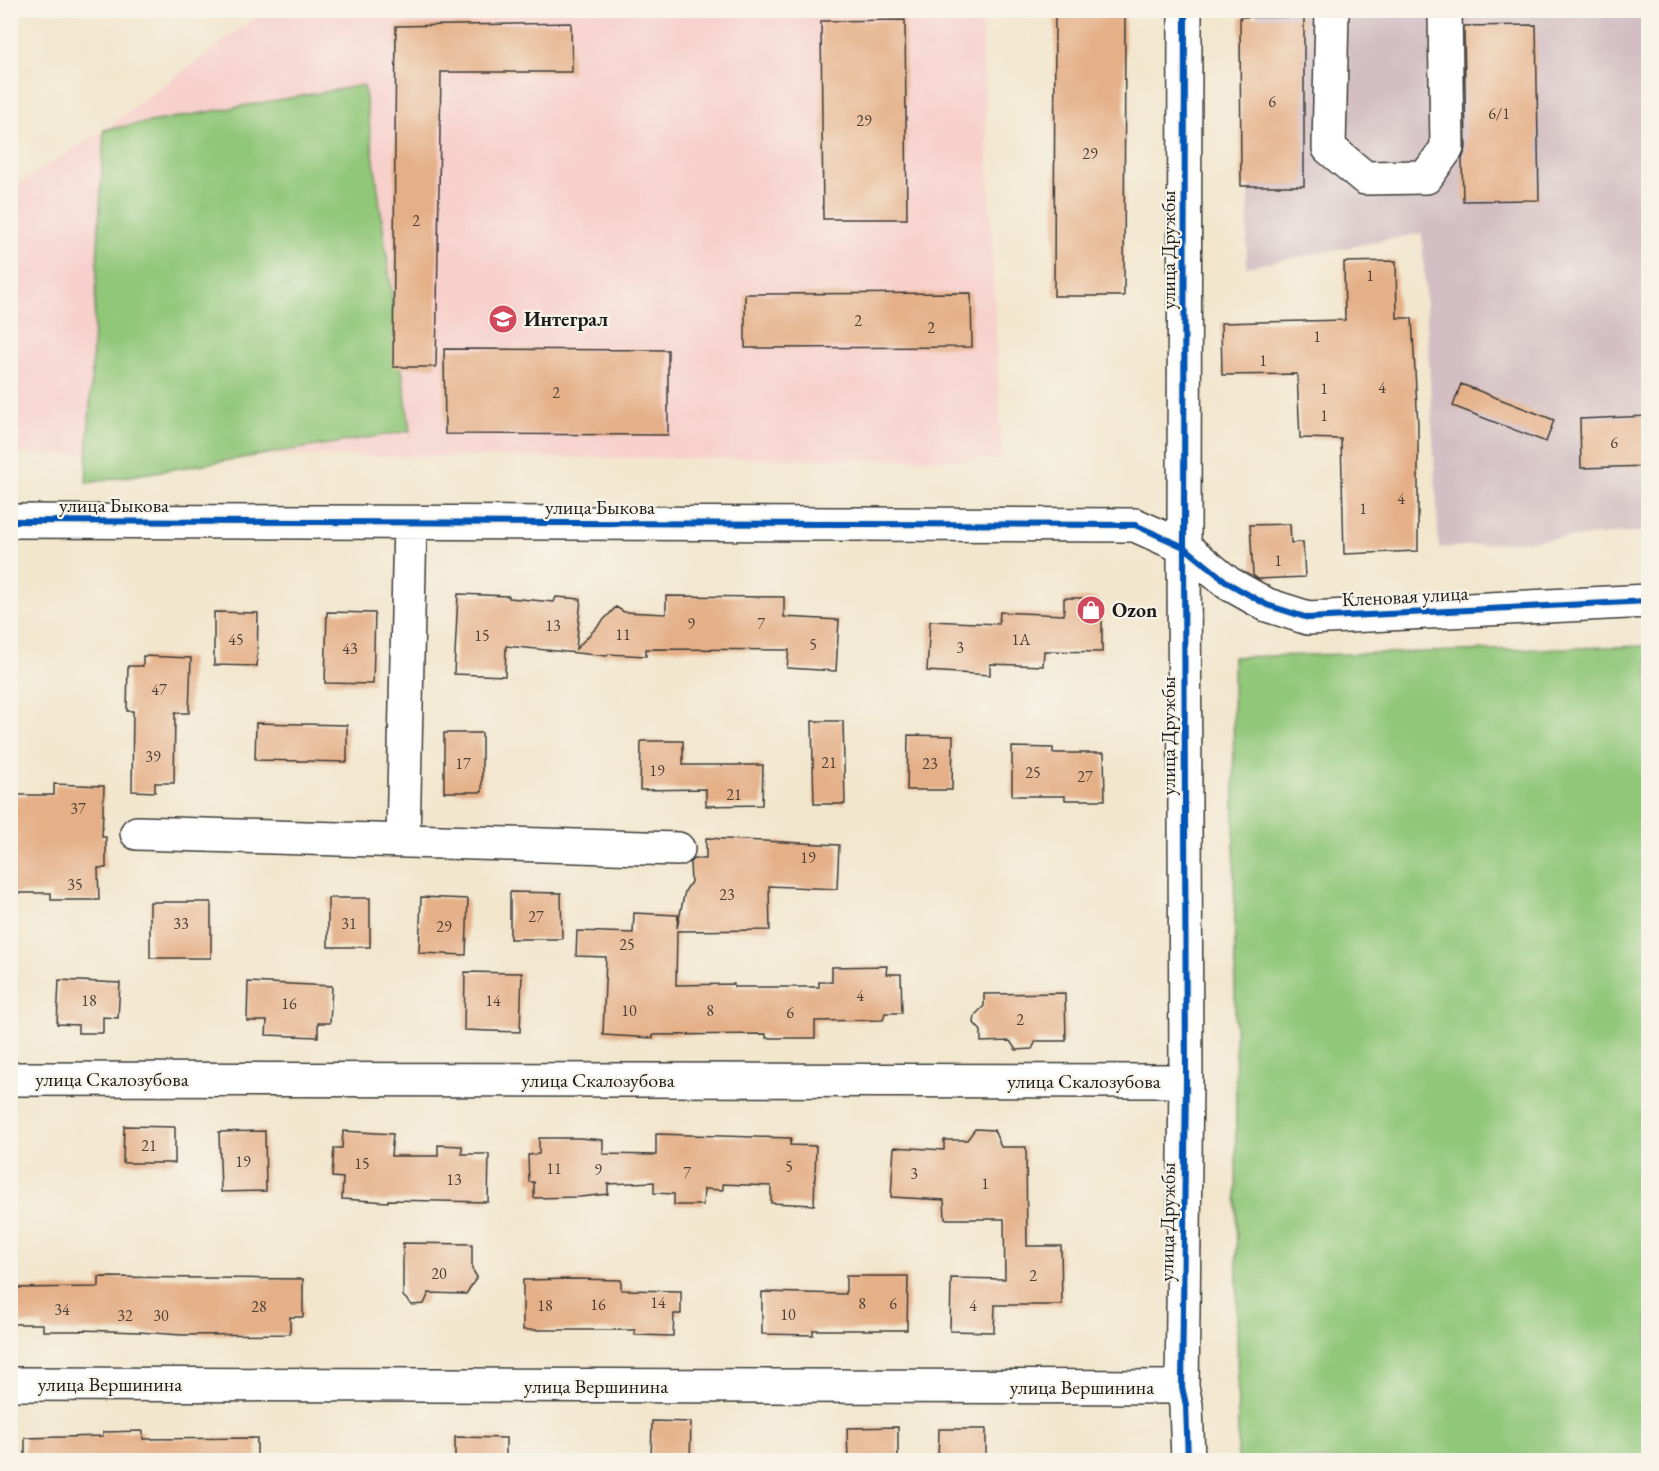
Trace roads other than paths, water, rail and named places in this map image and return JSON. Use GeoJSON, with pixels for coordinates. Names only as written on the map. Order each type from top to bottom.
{"type":"FeatureCollection","features":[{"type":"Feature","properties":{"kind":"street","name":"улица Дружбы"},"geometry":{"type":"LineString","coordinates":[[1185,10],[1186,1081],[1182,1387],[1186,1405],[1188,1461]]}},
{"type":"Feature","properties":{"kind":"street"},"geometry":{"type":"LineString","coordinates":[[1332,10],[1329,148],[1365,178],[1426,177],[1447,148],[1445,10]]}},
{"type":"Feature","properties":{"kind":"street","name":"улица Быкова"},"geometry":{"type":"LineString","coordinates":[[10,521],[1135,525],[1184,547]]}},
{"type":"Feature","properties":{"kind":"street"},"geometry":{"type":"LineString","coordinates":[[403,840],[410,522]]}},
{"type":"Feature","properties":{"kind":"street","name":"Кленовая улица"},"geometry":{"type":"LineString","coordinates":[[1184,547],[1228,583],[1267,605],[1308,618],[1648,601]]}},
{"type":"Feature","properties":{"kind":"street"},"geometry":{"type":"LineString","coordinates":[[137,833],[678,849]]}},
{"type":"Feature","properties":{"kind":"street","name":"улица Скалозубова"},"geometry":{"type":"LineString","coordinates":[[10,1079],[1186,1081]]}},
{"type":"Feature","properties":{"kind":"street","name":"улица Вершинина"},"geometry":{"type":"LineString","coordinates":[[10,1384],[1182,1387]]}},
{"type":"Feature","properties":{"kind":"place","name":"Интеграл"},"geometry":{"type":"Point","coordinates":[503,319]}},
{"type":"Feature","properties":{"kind":"place","name":"Ozon"},"geometry":{"type":"Point","coordinates":[1091,610]}}]}
